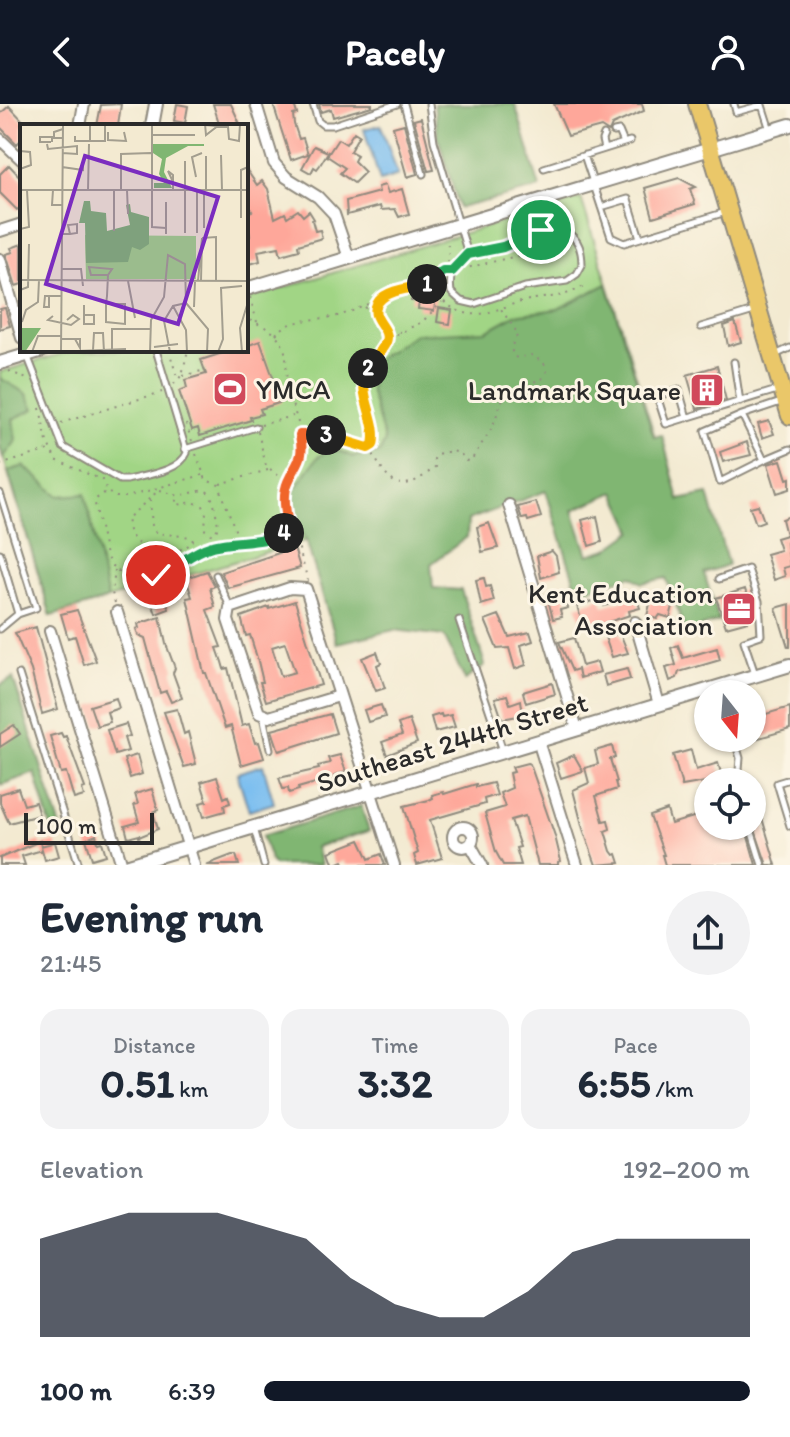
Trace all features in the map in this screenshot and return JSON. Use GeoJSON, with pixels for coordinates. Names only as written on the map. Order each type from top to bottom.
{"type":"FeatureCollection","features":[{"type":"Feature","properties":{"kind":"main road"},"geometry":{"type":"LineString","coordinates":[[697,104],[786,402]]}},
{"type":"Feature","properties":{"kind":"street"},"geometry":{"type":"LineString","coordinates":[[80,124],[84,104]]}},
{"type":"Feature","properties":{"kind":"street"},"geometry":{"type":"LineString","coordinates":[[152,124],[156,104]]}},
{"type":"Feature","properties":{"kind":"street"},"geometry":{"type":"LineString","coordinates":[[256,104],[274,163],[286,177],[318,197],[334,214],[349,258]]}},
{"type":"Feature","properties":{"kind":"street"},"geometry":{"type":"LineString","coordinates":[[248,291],[790,125]]}},
{"type":"Feature","properties":{"kind":"street"},"geometry":{"type":"LineString","coordinates":[[0,139],[20,158]]}},
{"type":"Feature","properties":{"kind":"street"},"geometry":{"type":"LineString","coordinates":[[0,231],[20,225]]}},
{"type":"Feature","properties":{"kind":"street"},"geometry":{"type":"LineString","coordinates":[[0,259],[20,331]]}},
{"type":"Feature","properties":{"kind":"street"},"geometry":{"type":"LineString","coordinates":[[0,365],[26,352]]}},
{"type":"Feature","properties":{"kind":"street"},"geometry":{"type":"LineString","coordinates":[[509,505],[577,729]]}},
{"type":"Feature","properties":{"kind":"street"},"geometry":{"type":"LineString","coordinates":[[339,696],[263,716],[255,709],[228,620],[230,608],[290,588],[306,589],[394,865]]}},
{"type":"Feature","properties":{"kind":"street"},"geometry":{"type":"LineString","coordinates":[[117,612],[194,865]]}},
{"type":"Feature","properties":{"kind":"street"},"geometry":{"type":"LineString","coordinates":[[635,622],[659,704]]}},
{"type":"Feature","properties":{"kind":"street"},"geometry":{"type":"LineString","coordinates":[[50,631],[122,865]]}},
{"type":"Feature","properties":{"kind":"street","name":"Southeast 244th Street"},"geometry":{"type":"LineString","coordinates":[[743,680],[790,665]]}},
{"type":"Feature","properties":{"kind":"street","name":"Southeast 244th Street"},"geometry":{"type":"LineString","coordinates":[[129,865],[694,696]]}},
{"type":"Feature","properties":{"kind":"street"},"geometry":{"type":"LineString","coordinates":[[538,741],[577,865]]}},
{"type":"Feature","properties":{"kind":"street"},"geometry":{"type":"LineString","coordinates":[[470,844],[482,865]]}},
{"type":"Feature","properties":{"kind":"lane"},"geometry":{"type":"LineString","coordinates":[[313,104],[318,121],[323,125],[333,125],[397,104]]}},
{"type":"Feature","properties":{"kind":"lane"},"geometry":{"type":"LineString","coordinates":[[404,104],[423,174]]}},
{"type":"Feature","properties":{"kind":"lane"},"geometry":{"type":"LineString","coordinates":[[429,104],[434,141],[468,254]]}},
{"type":"Feature","properties":{"kind":"lane"},"geometry":{"type":"LineString","coordinates":[[734,104],[736,112],[762,104],[770,131]]}},
{"type":"Feature","properties":{"kind":"lane"},"geometry":{"type":"LineString","coordinates":[[544,168],[627,142],[619,131],[614,132]]}},
{"type":"Feature","properties":{"kind":"lane"},"geometry":{"type":"LineString","coordinates":[[604,135],[604,149]]}},
{"type":"Feature","properties":{"kind":"lane"},"geometry":{"type":"LineString","coordinates":[[584,155],[611,237],[624,243],[729,210]]}},
{"type":"Feature","properties":{"kind":"lane"},"geometry":{"type":"LineString","coordinates":[[601,207],[628,199],[640,238]]}},
{"type":"Feature","properties":{"kind":"lane"},"geometry":{"type":"LineString","coordinates":[[558,229],[577,240],[582,265],[577,274],[567,281],[525,287],[474,304],[461,301],[451,292],[452,271],[468,254],[503,247],[541,230],[558,229]]}},
{"type":"Feature","properties":{"kind":"lane"},"geometry":{"type":"LineString","coordinates":[[701,327],[759,310]]}},
{"type":"Feature","properties":{"kind":"lane"},"geometry":{"type":"LineString","coordinates":[[772,356],[790,348]]}},
{"type":"Feature","properties":{"kind":"lane"},"geometry":{"type":"LineString","coordinates":[[26,352],[63,447],[120,480],[172,467],[185,458],[157,352]]}},
{"type":"Feature","properties":{"kind":"lane"},"geometry":{"type":"LineString","coordinates":[[734,362],[740,402]]}},
{"type":"Feature","properties":{"kind":"lane"},"geometry":{"type":"LineString","coordinates":[[687,418],[679,390],[657,396],[666,424],[687,418],[740,402],[786,402]]}},
{"type":"Feature","properties":{"kind":"lane"},"geometry":{"type":"LineString","coordinates":[[786,402],[742,415],[705,431],[720,482],[790,449]]}},
{"type":"Feature","properties":{"kind":"lane"},"geometry":{"type":"LineString","coordinates":[[742,415],[764,460]]}},
{"type":"Feature","properties":{"kind":"lane"},"geometry":{"type":"LineString","coordinates":[[185,449],[256,427]]}},
{"type":"Feature","properties":{"kind":"lane"},"geometry":{"type":"LineString","coordinates":[[0,493],[36,608],[18,614],[0,629]]}},
{"type":"Feature","properties":{"kind":"lane"},"geometry":{"type":"LineString","coordinates":[[0,553],[18,614]]}},
{"type":"Feature","properties":{"kind":"lane"},"geometry":{"type":"LineString","coordinates":[[719,579],[748,569],[759,601],[761,635],[744,641],[755,675]]}},
{"type":"Feature","properties":{"kind":"lane"},"geometry":{"type":"LineString","coordinates":[[216,575],[230,608]]}},
{"type":"Feature","properties":{"kind":"lane"},"geometry":{"type":"LineString","coordinates":[[459,620],[503,752]]}},
{"type":"Feature","properties":{"kind":"lane"},"geometry":{"type":"LineString","coordinates":[[19,674],[79,865]]}},
{"type":"Feature","properties":{"kind":"lane"},"geometry":{"type":"LineString","coordinates":[[263,716],[270,749]]}},
{"type":"Feature","properties":{"kind":"lane"},"geometry":{"type":"LineString","coordinates":[[790,779],[777,783],[790,826]]}},
{"type":"Feature","properties":{"kind":"lane"},"geometry":{"type":"LineString","coordinates":[[254,827],[264,865]]}},
{"type":"Feature","properties":{"kind":"lane"},"geometry":{"type":"LineString","coordinates":[[754,840],[762,865]]}},
{"type":"Feature","properties":{"kind":"path"},"geometry":{"type":"LineString","coordinates":[[376,316],[377,303],[386,295],[429,283],[443,271],[449,249],[446,236]]}},
{"type":"Feature","properties":{"kind":"path"},"geometry":{"type":"LineString","coordinates":[[443,271],[517,256],[545,243]]}},
{"type":"Feature","properties":{"kind":"path"},"geometry":{"type":"LineString","coordinates":[[248,291],[258,323]]}},
{"type":"Feature","properties":{"kind":"path"},"geometry":{"type":"LineString","coordinates":[[276,335],[289,324],[341,315],[381,299]]}},
{"type":"Feature","properties":{"kind":"path"},"geometry":{"type":"LineString","coordinates":[[443,301],[422,322],[386,342],[377,352],[363,382],[375,433],[370,447],[383,475],[399,484],[413,484],[430,471],[435,467],[437,454],[451,451],[462,454],[466,461],[472,459],[492,428],[504,395],[542,379],[547,371],[544,363],[531,355],[513,356],[511,347],[518,334],[501,309]]}},
{"type":"Feature","properties":{"kind":"path"},"geometry":{"type":"LineString","coordinates":[[360,308],[367,307],[376,316],[385,330],[386,342]]}},
{"type":"Feature","properties":{"kind":"path"},"geometry":{"type":"LineString","coordinates":[[248,320],[276,335],[287,356],[287,384],[303,448],[301,462],[288,482],[284,498],[288,526],[295,535],[308,579],[306,589]]}},
{"type":"Feature","properties":{"kind":"path"},"geometry":{"type":"LineString","coordinates":[[385,330],[401,332]]}},
{"type":"Feature","properties":{"kind":"path"},"geometry":{"type":"LineString","coordinates":[[170,352],[178,378]]}},
{"type":"Feature","properties":{"kind":"path"},"geometry":{"type":"LineString","coordinates":[[44,428],[175,388],[188,352]]}},
{"type":"Feature","properties":{"kind":"path"},"geometry":{"type":"LineString","coordinates":[[0,365],[22,376],[33,386]]}},
{"type":"Feature","properties":{"kind":"path"},"geometry":{"type":"LineString","coordinates":[[178,378],[205,370]]}},
{"type":"Feature","properties":{"kind":"path"},"geometry":{"type":"LineString","coordinates":[[38,402],[50,450],[56,460],[102,480],[107,491],[120,498],[203,474]]}},
{"type":"Feature","properties":{"kind":"path"},"geometry":{"type":"LineString","coordinates":[[288,482],[269,469],[256,427],[295,415]]}},
{"type":"Feature","properties":{"kind":"path"},"geometry":{"type":"LineString","coordinates":[[184,417],[203,474],[210,483],[219,485],[269,469]]}},
{"type":"Feature","properties":{"kind":"path"},"geometry":{"type":"LineString","coordinates":[[300,435],[322,434],[370,447]]}},
{"type":"Feature","properties":{"kind":"path"},"geometry":{"type":"LineString","coordinates":[[0,465],[50,450]]}},
{"type":"Feature","properties":{"kind":"path"},"geometry":{"type":"LineString","coordinates":[[219,485],[238,539]]}},
{"type":"Feature","properties":{"kind":"path"},"geometry":{"type":"LineString","coordinates":[[158,489],[175,496],[199,490],[209,494],[219,526],[216,532],[210,534],[205,531],[206,511],[201,504],[177,505],[175,496]]}},
{"type":"Feature","properties":{"kind":"path"},"geometry":{"type":"LineString","coordinates":[[150,500],[154,531],[191,537],[193,541],[189,546],[156,556],[132,538],[126,523],[128,518],[158,489]]}},
{"type":"Feature","properties":{"kind":"path"},"geometry":{"type":"LineString","coordinates":[[107,491],[96,499],[95,504],[106,556],[119,572],[156,575],[197,551],[238,539],[247,543],[257,542],[282,534],[288,526]]}},
{"type":"Feature","properties":{"kind":"path"},"geometry":{"type":"LineString","coordinates":[[116,569],[112,593],[117,612]]}},
{"type":"Feature","properties":{"kind":"green space"},"geometry":{"type":"Polygon","coordinates":[[[434,104],[515,104],[540,188],[459,208],[438,137],[434,104]]]}},
{"type":"Feature","properties":{"kind":"green space"},"geometry":{"type":"Polygon","coordinates":[[[581,198],[655,437],[51,616],[0,446],[0,372],[68,352],[248,352],[248,298],[581,198]]]}},
{"type":"Feature","properties":{"kind":"green space"},"geometry":{"type":"Polygon","coordinates":[[[607,284],[654,437],[662,435],[679,500],[708,494],[728,565],[704,573],[719,621],[686,632],[666,578],[642,583],[631,576],[578,592],[546,491],[468,520],[467,537],[431,564],[433,588],[461,590],[485,665],[465,680],[444,636],[394,630],[337,643],[306,540],[295,524],[293,491],[318,457],[332,448],[353,457],[380,452],[385,441],[370,390],[377,359],[415,334],[486,331],[515,315],[558,309],[607,284]],[[615,492],[573,510],[588,555],[608,549],[633,531],[615,492]]]}},
{"type":"Feature","properties":{"kind":"green space"},"geometry":{"type":"Polygon","coordinates":[[[0,378],[27,394],[34,409],[13,419],[16,441],[3,458],[0,446],[0,378]]]}},
{"type":"Feature","properties":{"kind":"green space"},"geometry":{"type":"Polygon","coordinates":[[[24,466],[59,496],[85,494],[108,599],[51,616],[8,471],[24,466]]]}},
{"type":"Feature","properties":{"kind":"green space"},"geometry":{"type":"Polygon","coordinates":[[[13,678],[61,828],[52,831],[35,773],[0,785],[0,685],[13,678]]]}},
{"type":"Feature","properties":{"kind":"green space"},"geometry":{"type":"Polygon","coordinates":[[[361,806],[369,831],[316,847],[321,865],[274,865],[271,862],[262,836],[361,806]]]}},
{"type":"Feature","properties":{"kind":"water"},"geometry":{"type":"Polygon","coordinates":[[[381,125],[398,175],[380,181],[364,129],[381,125]]]}},
{"type":"Feature","properties":{"kind":"water"},"geometry":{"type":"Polygon","coordinates":[[[263,765],[274,803],[249,811],[237,773],[263,765]]]}},
{"type":"Feature","properties":{"kind":"building"},"geometry":{"type":"Polygon","coordinates":[[[121,104],[118,124],[97,124],[101,105],[121,104]]]}},
{"type":"Feature","properties":{"kind":"building"},"geometry":{"type":"Polygon","coordinates":[[[177,104],[188,106],[185,123],[174,121],[177,104]]]}},
{"type":"Feature","properties":{"kind":"building"},"geometry":{"type":"Polygon","coordinates":[[[213,104],[231,104],[240,124],[219,124],[213,104]]]}},
{"type":"Feature","properties":{"kind":"building"},"geometry":{"type":"Polygon","coordinates":[[[273,104],[294,104],[297,114],[293,115],[294,124],[308,154],[291,160],[273,104]]]}},
{"type":"Feature","properties":{"kind":"building"},"geometry":{"type":"Polygon","coordinates":[[[319,104],[372,106],[333,117],[331,109],[321,112],[319,104]]]}},
{"type":"Feature","properties":{"kind":"building"},"geometry":{"type":"Polygon","coordinates":[[[554,104],[642,104],[644,111],[612,125],[609,132],[601,127],[568,136],[554,104]]]}},
{"type":"Feature","properties":{"kind":"building"},"geometry":{"type":"Polygon","coordinates":[[[9,106],[26,124],[20,124],[20,141],[17,144],[0,127],[0,114],[9,106]]]}},
{"type":"Feature","properties":{"kind":"building"},"geometry":{"type":"Polygon","coordinates":[[[421,118],[434,170],[428,171],[414,120],[421,118]]]}},
{"type":"Feature","properties":{"kind":"building"},"geometry":{"type":"Polygon","coordinates":[[[404,124],[417,174],[407,177],[393,127],[404,124]]]}},
{"type":"Feature","properties":{"kind":"building"},"geometry":{"type":"Polygon","coordinates":[[[354,132],[359,135],[350,151],[357,155],[354,161],[365,172],[354,183],[340,173],[345,168],[327,156],[338,139],[346,144],[354,132]]]}},
{"type":"Feature","properties":{"kind":"building"},"geometry":{"type":"Polygon","coordinates":[[[314,146],[328,152],[311,173],[302,168],[314,146]]]}},
{"type":"Feature","properties":{"kind":"building"},"geometry":{"type":"Polygon","coordinates":[[[9,165],[20,177],[20,208],[17,210],[0,193],[0,174],[9,165]]]}},
{"type":"Feature","properties":{"kind":"building"},"geometry":{"type":"Polygon","coordinates":[[[248,172],[257,185],[262,181],[268,189],[275,218],[285,213],[287,217],[298,210],[303,216],[309,211],[314,219],[315,231],[320,230],[322,238],[298,245],[299,250],[281,255],[279,247],[258,251],[260,261],[250,264],[248,212],[252,211],[248,205],[248,172]]]}},
{"type":"Feature","properties":{"kind":"building"},"geometry":{"type":"Polygon","coordinates":[[[679,178],[696,187],[690,189],[695,204],[653,217],[645,188],[679,178]]]}},
{"type":"Feature","properties":{"kind":"building"},"geometry":{"type":"Polygon","coordinates":[[[385,185],[388,193],[402,189],[409,214],[399,217],[395,209],[381,210],[380,206],[347,215],[346,201],[379,192],[378,187],[385,185]]]}},
{"type":"Feature","properties":{"kind":"building"},"geometry":{"type":"Polygon","coordinates":[[[20,245],[20,285],[16,286],[6,254],[13,252],[11,248],[20,245]]]}},
{"type":"Feature","properties":{"kind":"building"},"geometry":{"type":"Polygon","coordinates":[[[421,286],[430,287],[429,294],[436,295],[434,311],[418,309],[419,302],[411,301],[413,292],[420,292],[421,286]]]}},
{"type":"Feature","properties":{"kind":"building"},"geometry":{"type":"Polygon","coordinates":[[[5,308],[10,326],[0,329],[0,309],[5,308]]]}},
{"type":"Feature","properties":{"kind":"building"},"geometry":{"type":"Polygon","coordinates":[[[439,308],[452,310],[450,324],[437,322],[439,308]]]}},
{"type":"Feature","properties":{"kind":"building"},"geometry":{"type":"Polygon","coordinates":[[[735,322],[741,342],[728,346],[724,326],[735,322]]]}},
{"type":"Feature","properties":{"kind":"building","name":"YMCA"},"geometry":{"type":"Polygon","coordinates":[[[260,341],[282,402],[260,409],[262,414],[250,417],[251,420],[200,436],[198,428],[192,430],[179,391],[187,388],[185,380],[206,374],[201,360],[226,352],[248,352],[248,345],[260,341]]]}},
{"type":"Feature","properties":{"kind":"building","name":"Landmark Square"},"geometry":{"type":"Polygon","coordinates":[[[717,366],[726,400],[697,409],[687,375],[717,366]]]}},
{"type":"Feature","properties":{"kind":"building"},"geometry":{"type":"Polygon","coordinates":[[[769,421],[774,434],[762,438],[758,424],[769,421]]]}},
{"type":"Feature","properties":{"kind":"building"},"geometry":{"type":"Polygon","coordinates":[[[747,442],[751,455],[723,462],[720,452],[747,442]]]}},
{"type":"Feature","properties":{"kind":"building"},"geometry":{"type":"Polygon","coordinates":[[[781,460],[787,479],[790,478],[790,489],[777,493],[768,464],[781,460]]]}},
{"type":"Feature","properties":{"kind":"building"},"geometry":{"type":"Polygon","coordinates":[[[536,502],[541,517],[528,521],[527,518],[522,519],[518,507],[536,502]]]}},
{"type":"Feature","properties":{"kind":"building"},"geometry":{"type":"Polygon","coordinates":[[[758,505],[764,521],[756,524],[750,507],[758,505]]]}},
{"type":"Feature","properties":{"kind":"building"},"geometry":{"type":"Polygon","coordinates":[[[597,516],[602,542],[589,546],[582,520],[597,516]]]}},
{"type":"Feature","properties":{"kind":"building"},"geometry":{"type":"Polygon","coordinates":[[[790,516],[790,542],[787,543],[790,566],[783,568],[785,576],[774,580],[766,554],[780,550],[776,538],[786,535],[782,519],[790,516]]]}},
{"type":"Feature","properties":{"kind":"building"},"geometry":{"type":"Polygon","coordinates":[[[489,523],[498,548],[482,552],[477,527],[489,523]]]}},
{"type":"Feature","properties":{"kind":"building"},"geometry":{"type":"Polygon","coordinates":[[[294,548],[300,568],[228,588],[221,572],[294,548]]]}},
{"type":"Feature","properties":{"kind":"building"},"geometry":{"type":"Polygon","coordinates":[[[552,551],[559,572],[541,578],[537,556],[552,551]]]}},
{"type":"Feature","properties":{"kind":"building"},"geometry":{"type":"Polygon","coordinates":[[[207,571],[215,586],[210,588],[215,607],[207,610],[221,647],[217,648],[224,669],[228,668],[242,726],[249,724],[264,758],[241,765],[231,726],[225,728],[204,673],[187,598],[192,597],[186,578],[207,571]]]}},
{"type":"Feature","properties":{"kind":"building"},"geometry":{"type":"Polygon","coordinates":[[[484,578],[494,601],[481,605],[476,580],[484,578]]]}},
{"type":"Feature","properties":{"kind":"building"},"geometry":{"type":"Polygon","coordinates":[[[161,587],[169,609],[156,614],[148,591],[161,587]]]}},
{"type":"Feature","properties":{"kind":"building"},"geometry":{"type":"Polygon","coordinates":[[[745,589],[752,613],[746,615],[748,621],[726,627],[716,598],[745,589]]]}},
{"type":"Feature","properties":{"kind":"building"},"geometry":{"type":"Polygon","coordinates":[[[564,592],[568,608],[560,610],[562,617],[553,619],[548,600],[564,592]]]}},
{"type":"Feature","properties":{"kind":"building"},"geometry":{"type":"Polygon","coordinates":[[[636,596],[640,608],[629,611],[630,615],[596,626],[582,622],[577,606],[601,598],[604,606],[636,596]]]}},
{"type":"Feature","properties":{"kind":"building"},"geometry":{"type":"Polygon","coordinates":[[[651,600],[673,606],[670,618],[647,616],[651,600]]]}},
{"type":"Feature","properties":{"kind":"building"},"geometry":{"type":"Polygon","coordinates":[[[295,601],[321,685],[266,701],[258,661],[241,617],[295,601]],[[285,643],[272,647],[281,676],[295,672],[285,643]]]}},
{"type":"Feature","properties":{"kind":"building"},"geometry":{"type":"Polygon","coordinates":[[[790,604],[790,647],[788,647],[776,608],[790,604]]]}},
{"type":"Feature","properties":{"kind":"building"},"geometry":{"type":"Polygon","coordinates":[[[77,610],[96,661],[84,665],[75,636],[68,638],[61,614],[77,610]]]}},
{"type":"Feature","properties":{"kind":"building"},"geometry":{"type":"Polygon","coordinates":[[[499,615],[509,637],[530,632],[533,641],[521,645],[526,665],[515,669],[509,648],[497,649],[485,620],[499,615]]]}},
{"type":"Feature","properties":{"kind":"building"},"geometry":{"type":"Polygon","coordinates":[[[160,617],[182,698],[171,702],[166,691],[160,693],[145,638],[138,635],[136,629],[139,628],[138,624],[160,617]]]}},
{"type":"Feature","properties":{"kind":"building"},"geometry":{"type":"Polygon","coordinates":[[[36,627],[58,709],[42,714],[31,670],[15,633],[36,627]]]}},
{"type":"Feature","properties":{"kind":"building"},"geometry":{"type":"Polygon","coordinates":[[[620,633],[628,653],[612,657],[605,637],[620,633]]]}},
{"type":"Feature","properties":{"kind":"building"},"geometry":{"type":"Polygon","coordinates":[[[574,638],[582,666],[597,662],[600,672],[580,678],[578,669],[572,671],[559,642],[574,638]]]}},
{"type":"Feature","properties":{"kind":"building"},"geometry":{"type":"Polygon","coordinates":[[[678,645],[683,658],[717,648],[720,660],[679,672],[677,678],[670,681],[666,668],[676,665],[671,648],[678,645]]]}},
{"type":"Feature","properties":{"kind":"building"},"geometry":{"type":"Polygon","coordinates":[[[377,652],[381,663],[377,665],[385,688],[376,691],[362,658],[377,652]]]}},
{"type":"Feature","properties":{"kind":"building"},"geometry":{"type":"Polygon","coordinates":[[[627,669],[630,679],[606,686],[603,675],[627,669]]]}},
{"type":"Feature","properties":{"kind":"building"},"geometry":{"type":"Polygon","coordinates":[[[552,683],[555,694],[526,703],[523,692],[552,683]]]}},
{"type":"Feature","properties":{"kind":"building"},"geometry":{"type":"Polygon","coordinates":[[[507,695],[510,704],[521,700],[523,715],[502,719],[495,698],[507,695]]]}},
{"type":"Feature","properties":{"kind":"building"},"geometry":{"type":"Polygon","coordinates":[[[116,698],[119,708],[107,712],[110,722],[97,726],[90,706],[116,698]]]}},
{"type":"Feature","properties":{"kind":"building"},"geometry":{"type":"Polygon","coordinates":[[[381,705],[385,717],[368,722],[364,710],[381,705]]]}},
{"type":"Feature","properties":{"kind":"building"},"geometry":{"type":"Polygon","coordinates":[[[790,707],[790,729],[766,736],[766,714],[790,707]]]}},
{"type":"Feature","properties":{"kind":"building"},"geometry":{"type":"Polygon","coordinates":[[[177,709],[184,734],[188,732],[196,764],[184,767],[164,712],[177,709]]]}},
{"type":"Feature","properties":{"kind":"building"},"geometry":{"type":"Polygon","coordinates":[[[330,714],[336,733],[279,751],[272,730],[330,714]]]}},
{"type":"Feature","properties":{"kind":"building"},"geometry":{"type":"Polygon","coordinates":[[[441,714],[442,717],[451,715],[455,727],[435,732],[431,717],[441,714]]]}},
{"type":"Feature","properties":{"kind":"building"},"geometry":{"type":"Polygon","coordinates":[[[409,720],[417,743],[387,755],[382,742],[402,735],[398,724],[409,720]]]}},
{"type":"Feature","properties":{"kind":"building"},"geometry":{"type":"Polygon","coordinates":[[[126,724],[130,736],[124,738],[128,751],[115,755],[107,730],[126,724]]]}},
{"type":"Feature","properties":{"kind":"building"},"geometry":{"type":"Polygon","coordinates":[[[14,725],[20,734],[0,747],[0,734],[14,725]]]}},
{"type":"Feature","properties":{"kind":"building"},"geometry":{"type":"Polygon","coordinates":[[[61,733],[63,737],[66,736],[85,788],[82,789],[84,796],[74,799],[66,772],[61,773],[50,736],[61,733]]]}},
{"type":"Feature","properties":{"kind":"building"},"geometry":{"type":"Polygon","coordinates":[[[612,746],[615,758],[610,759],[617,789],[596,796],[603,821],[608,820],[610,829],[605,831],[611,851],[617,854],[620,863],[596,865],[573,790],[589,783],[585,768],[598,764],[595,751],[612,746]]]}},
{"type":"Feature","properties":{"kind":"building"},"geometry":{"type":"Polygon","coordinates":[[[691,750],[696,768],[694,784],[682,786],[673,755],[691,750]]]}},
{"type":"Feature","properties":{"kind":"building"},"geometry":{"type":"Polygon","coordinates":[[[137,755],[142,774],[130,778],[124,759],[137,755]]]}},
{"type":"Feature","properties":{"kind":"building"},"geometry":{"type":"Polygon","coordinates":[[[340,755],[346,772],[289,793],[288,788],[283,789],[279,778],[319,769],[318,766],[330,763],[328,758],[340,755]]]}},
{"type":"Feature","properties":{"kind":"building"},"geometry":{"type":"Polygon","coordinates":[[[574,755],[583,771],[561,778],[556,763],[574,755]]]}},
{"type":"Feature","properties":{"kind":"building"},"geometry":{"type":"Polygon","coordinates":[[[718,763],[720,768],[702,768],[718,763]]]}},
{"type":"Feature","properties":{"kind":"building"},"geometry":{"type":"Polygon","coordinates":[[[530,764],[555,836],[561,861],[558,865],[538,865],[525,816],[511,820],[520,847],[516,848],[521,865],[503,865],[496,852],[485,813],[505,807],[500,793],[512,788],[509,773],[514,772],[512,767],[530,764]]]}},
{"type":"Feature","properties":{"kind":"building"},"geometry":{"type":"Polygon","coordinates":[[[217,777],[224,798],[228,796],[230,803],[224,805],[225,811],[204,817],[200,803],[207,801],[201,782],[217,777]]]}},
{"type":"Feature","properties":{"kind":"building"},"geometry":{"type":"Polygon","coordinates":[[[493,783],[497,795],[484,799],[485,804],[430,820],[442,858],[417,865],[414,855],[418,853],[404,806],[429,800],[433,798],[432,795],[443,792],[493,783]]]}},
{"type":"Feature","properties":{"kind":"building"},"geometry":{"type":"Polygon","coordinates":[[[18,788],[24,805],[35,802],[39,815],[9,823],[0,803],[0,794],[18,788]]]}},
{"type":"Feature","properties":{"kind":"building"},"geometry":{"type":"Polygon","coordinates":[[[152,789],[158,810],[153,812],[158,829],[128,838],[125,826],[139,822],[134,805],[138,804],[135,794],[152,789]]]}},
{"type":"Feature","properties":{"kind":"building"},"geometry":{"type":"Polygon","coordinates":[[[667,810],[671,824],[694,817],[694,840],[749,840],[756,865],[665,865],[650,816],[667,810]]]}},
{"type":"Feature","properties":{"kind":"building"},"geometry":{"type":"Polygon","coordinates":[[[766,831],[776,865],[767,865],[758,840],[766,840],[766,831]]]}},
{"type":"Feature","properties":{"kind":"building"},"geometry":{"type":"Polygon","coordinates":[[[96,835],[106,855],[92,859],[86,839],[96,835]]]}},
{"type":"Feature","properties":{"kind":"building"},"geometry":{"type":"Polygon","coordinates":[[[360,840],[369,859],[381,854],[385,865],[345,865],[343,861],[334,865],[329,852],[360,840]]]}},
{"type":"Feature","properties":{"kind":"building"},"geometry":{"type":"Polygon","coordinates":[[[40,841],[42,850],[22,856],[25,865],[0,865],[0,858],[40,841]]]}},
{"type":"Feature","properties":{"kind":"building"},"geometry":{"type":"Polygon","coordinates":[[[55,842],[59,856],[45,860],[41,846],[55,842]]]}},
{"type":"Feature","properties":{"kind":"building"},"geometry":{"type":"Polygon","coordinates":[[[236,855],[239,865],[206,865],[236,855]]]}},
{"type":"Feature","properties":{"kind":"place","name":"YMCA"},"geometry":{"type":"Point","coordinates":[230,389]}},
{"type":"Feature","properties":{"kind":"place","name":"Landmark Square"},"geometry":{"type":"Point","coordinates":[707,390]}},
{"type":"Feature","properties":{"kind":"place","name":"Kent Education Association"},"geometry":{"type":"Point","coordinates":[739,609]}},
{"type":"Feature","properties":{"kind":"route"},"geometry":{"type":"LineString","coordinates":[[156,575],[197,551],[212,546],[238,539],[247,543],[257,542],[285,532],[288,526],[284,498],[288,482],[301,462],[303,448],[300,435],[322,434],[368,448],[373,445],[375,433],[363,382],[377,352],[386,342],[385,330],[376,316],[377,303],[381,299],[429,283],[443,271],[452,271],[468,254],[503,247],[541,230]]}}]}
